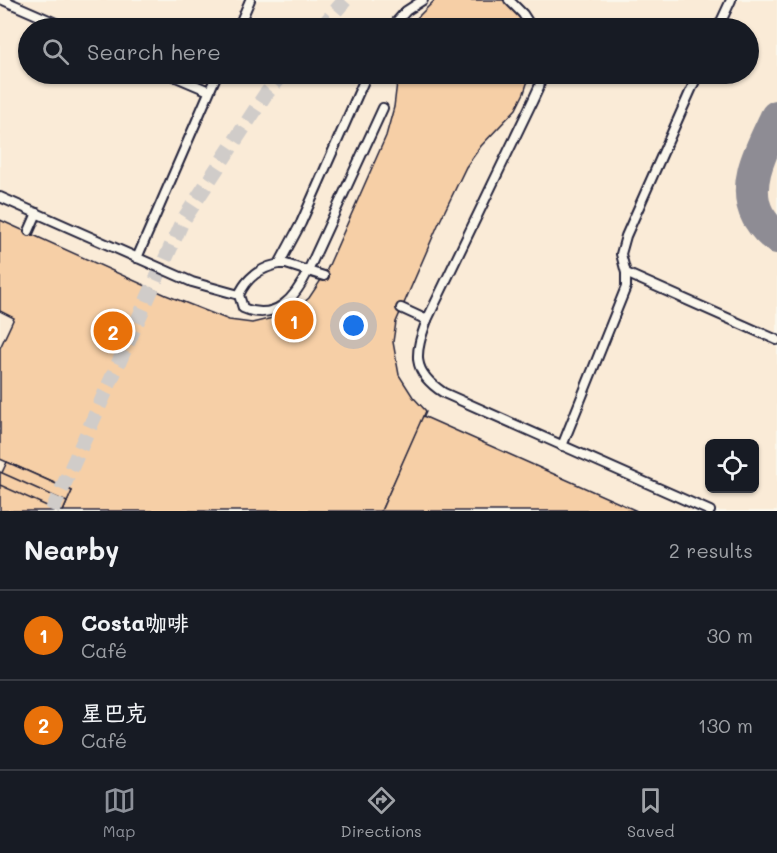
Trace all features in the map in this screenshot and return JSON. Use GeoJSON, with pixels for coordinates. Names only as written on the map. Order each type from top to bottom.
{"type":"FeatureCollection","features":[{"type":"Feature","properties":{"kind":"lane"},"geometry":{"type":"LineString","coordinates":[[3,0],[44,18]]}},
{"type":"Feature","properties":{"kind":"lane"},"geometry":{"type":"LineString","coordinates":[[242,18],[250,0]]}},
{"type":"Feature","properties":{"kind":"lane"},"geometry":{"type":"LineString","coordinates":[[400,18],[423,0]]}},
{"type":"Feature","properties":{"kind":"lane"},"geometry":{"type":"LineString","coordinates":[[509,0],[526,18]]}},
{"type":"Feature","properties":{"kind":"lane"},"geometry":{"type":"LineString","coordinates":[[723,18],[731,0]]}},
{"type":"Feature","properties":{"kind":"lane"},"geometry":{"type":"LineString","coordinates":[[193,84],[209,91]]}},
{"type":"Feature","properties":{"kind":"lane"},"geometry":{"type":"LineString","coordinates":[[137,258],[212,84]]}},
{"type":"Feature","properties":{"kind":"lane"},"geometry":{"type":"LineString","coordinates":[[279,264],[301,222],[363,84]]}},
{"type":"Feature","properties":{"kind":"lane"},"geometry":{"type":"LineString","coordinates":[[540,84],[427,320],[418,346],[417,363],[430,385],[444,393],[710,511]]}},
{"type":"Feature","properties":{"kind":"lane"},"geometry":{"type":"LineString","coordinates":[[562,446],[626,287],[626,273],[621,254],[626,236],[694,84]]}},
{"type":"Feature","properties":{"kind":"lane"},"geometry":{"type":"LineString","coordinates":[[324,276],[308,271],[286,264],[279,264],[260,270],[250,277],[239,295],[243,308],[254,313],[285,306],[298,291],[308,271],[383,108]]}},
{"type":"Feature","properties":{"kind":"lane"},"geometry":{"type":"LineString","coordinates":[[0,197],[192,282],[239,295]]}},
{"type":"Feature","properties":{"kind":"lane"},"geometry":{"type":"LineString","coordinates":[[29,231],[37,213]]}},
{"type":"Feature","properties":{"kind":"lane"},"geometry":{"type":"LineString","coordinates":[[626,273],[777,340]]}},
{"type":"Feature","properties":{"kind":"lane"},"geometry":{"type":"LineString","coordinates":[[401,308],[427,320]]}},
{"type":"Feature","properties":{"kind":"shaded area"},"geometry":{"type":"Polygon","coordinates":[[[0,0],[777,0],[777,511],[0,511],[0,0]]]}},
{"type":"Feature","properties":{"kind":"building"},"geometry":{"type":"Polygon","coordinates":[[[435,0],[506,0],[520,18],[417,18],[435,0]]]}},
{"type":"Feature","properties":{"kind":"building"},"geometry":{"type":"Polygon","coordinates":[[[397,84],[527,84],[516,109],[481,146],[466,167],[396,322],[393,342],[399,375],[413,397],[426,411],[381,511],[63,511],[72,491],[0,459],[0,348],[14,318],[0,311],[0,220],[166,295],[229,320],[252,323],[281,316],[296,309],[309,298],[325,274],[386,136],[394,107],[397,84]]]}},
{"type":"Feature","properties":{"kind":"building"},"geometry":{"type":"Polygon","coordinates":[[[423,416],[502,451],[637,511],[381,511],[423,416]]]}},
{"type":"Feature","properties":{"kind":"building"},"geometry":{"type":"Polygon","coordinates":[[[7,462],[72,491],[63,511],[0,511],[0,477],[7,462]]]}},
{"type":"Feature","properties":{"kind":"building"},"geometry":{"type":"Polygon","coordinates":[[[0,472],[67,502],[63,511],[58,511],[0,485],[0,472]]]}},
{"type":"Feature","properties":{"kind":"taxiway"},"geometry":{"type":"LineString","coordinates":[[777,117],[760,153],[752,191],[753,204],[758,216],[766,228],[777,237]]}},
{"type":"Feature","properties":{"kind":"tunnel"},"geometry":{"type":"LineString","coordinates":[[330,18],[345,0]]}},
{"type":"Feature","properties":{"kind":"tunnel"},"geometry":{"type":"LineString","coordinates":[[52,511],[182,222],[274,84]]}},
{"type":"Feature","properties":{"kind":"place","name":"Costa咖啡"},"geometry":{"type":"Point","coordinates":[294,320]}},
{"type":"Feature","properties":{"kind":"place","name":"星巴克"},"geometry":{"type":"Point","coordinates":[113,331]}}]}
